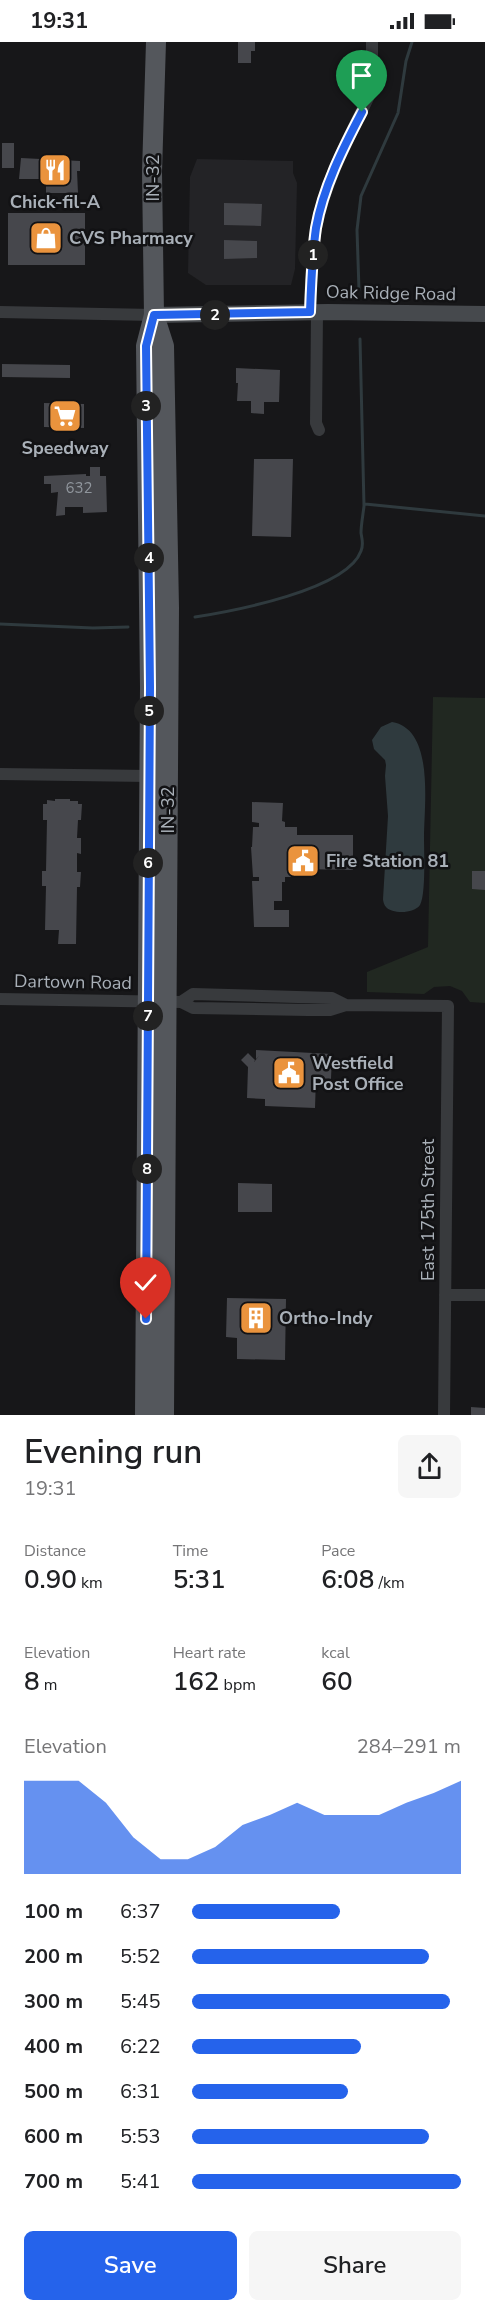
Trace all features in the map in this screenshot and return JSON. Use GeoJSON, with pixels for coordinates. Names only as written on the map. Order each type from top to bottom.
{"type":"FeatureCollection","features":[{"type":"Feature","properties":{"kind":"main road","name":"IN-32"},"geometry":{"type":"LineString","coordinates":[[145,1415],[165,1002],[149,776],[146,346],[154,315],[152,172],[156,42]]}},
{"type":"Feature","properties":{"kind":"main road","name":"IN-32"},"geometry":{"type":"LineString","coordinates":[[154,315],[164,346],[168,534],[164,1415]]}},
{"type":"Feature","properties":{"kind":"street"},"geometry":{"type":"LineString","coordinates":[[319,430],[316,423],[312,263],[317,226],[332,177],[368,98],[372,84],[372,42]]}},
{"type":"Feature","properties":{"kind":"street"},"geometry":{"type":"LineString","coordinates":[[0,312],[154,315]]}},
{"type":"Feature","properties":{"kind":"street","name":"Oak Ridge Road"},"geometry":{"type":"LineString","coordinates":[[154,315],[314,312],[485,314]]}},
{"type":"Feature","properties":{"kind":"street"},"geometry":{"type":"LineString","coordinates":[[0,774],[149,776]]}},
{"type":"Feature","properties":{"kind":"street","name":"Dartown Road"},"geometry":{"type":"LineString","coordinates":[[0,999],[165,1002],[193,1008],[330,1010],[346,1005],[448,1006]]}},
{"type":"Feature","properties":{"kind":"street","name":"East 175th Street"},"geometry":{"type":"LineString","coordinates":[[444,1415],[448,1006]]}},
{"type":"Feature","properties":{"kind":"street"},"geometry":{"type":"LineString","coordinates":[[445,1295],[485,1295]]}},
{"type":"Feature","properties":{"kind":"shaded area"},"geometry":{"type":"Polygon","coordinates":[[[197,159],[293,161],[293,173],[297,183],[295,269],[291,285],[206,285],[188,273],[190,177],[197,159]]]}},
{"type":"Feature","properties":{"kind":"shaded area"},"geometry":{"type":"Polygon","coordinates":[[[433,697],[485,698],[485,1003],[470,1002],[462,991],[450,986],[434,987],[424,994],[367,992],[367,972],[428,947],[433,697]]]}},
{"type":"Feature","properties":{"kind":"shaded area"},"geometry":{"type":"Polygon","coordinates":[[[392,722],[406,728],[415,739],[421,753],[424,770],[422,899],[417,908],[403,912],[389,909],[383,901],[388,816],[386,765],[385,760],[374,749],[372,740],[381,727],[392,722]]]}},
{"type":"Feature","properties":{"kind":"building"},"geometry":{"type":"Polygon","coordinates":[[[238,42],[255,42],[255,51],[251,51],[251,63],[238,63],[238,42]]]}},
{"type":"Feature","properties":{"kind":"building"},"geometry":{"type":"Polygon","coordinates":[[[2,143],[14,143],[14,168],[2,168],[2,143]]]}},
{"type":"Feature","properties":{"kind":"building"},"geometry":{"type":"Polygon","coordinates":[[[21,158],[80,161],[80,171],[77,171],[78,193],[46,193],[46,179],[19,179],[21,158]]]}},
{"type":"Feature","properties":{"kind":"building"},"geometry":{"type":"Polygon","coordinates":[[[224,203],[262,204],[261,226],[224,225],[224,203]]]}},
{"type":"Feature","properties":{"kind":"building","name":"CVS Pharmacy"},"geometry":{"type":"Polygon","coordinates":[[[8,213],[85,213],[85,265],[8,265],[8,213]]]}},
{"type":"Feature","properties":{"kind":"building"},"geometry":{"type":"Polygon","coordinates":[[[224,240],[257,241],[257,258],[224,259],[224,240]]]}},
{"type":"Feature","properties":{"kind":"building"},"geometry":{"type":"Polygon","coordinates":[[[2,364],[70,365],[70,378],[2,377],[2,364]]]}},
{"type":"Feature","properties":{"kind":"building"},"geometry":{"type":"Polygon","coordinates":[[[236,368],[280,370],[279,402],[264,402],[264,414],[251,413],[251,401],[237,401],[236,368]]]}},
{"type":"Feature","properties":{"kind":"building"},"geometry":{"type":"Polygon","coordinates":[[[44,403],[84,404],[84,428],[44,427],[44,403]]]}},
{"type":"Feature","properties":{"kind":"building"},"geometry":{"type":"Polygon","coordinates":[[[254,459],[293,459],[291,537],[252,536],[254,459]]]}},
{"type":"Feature","properties":{"kind":"building"},"geometry":{"type":"Polygon","coordinates":[[[90,467],[100,467],[100,476],[106,476],[107,512],[83,513],[83,507],[65,507],[65,515],[56,516],[58,492],[51,493],[51,484],[44,484],[44,476],[86,474],[90,476],[90,467]]]}},
{"type":"Feature","properties":{"kind":"building"},"geometry":{"type":"Polygon","coordinates":[[[55,799],[70,799],[70,801],[78,801],[78,804],[82,804],[77,838],[81,838],[81,854],[77,853],[77,872],[81,872],[80,887],[77,887],[76,944],[58,944],[59,930],[45,930],[46,886],[42,886],[42,871],[46,871],[47,820],[43,820],[43,804],[47,804],[47,800],[55,801],[55,799]]]}},
{"type":"Feature","properties":{"kind":"building","name":"Fire Station 81"},"geometry":{"type":"Polygon","coordinates":[[[252,802],[283,803],[282,821],[285,822],[285,827],[297,827],[297,835],[353,835],[353,870],[297,869],[297,877],[285,877],[285,882],[282,882],[282,901],[274,901],[274,910],[289,910],[289,927],[254,927],[252,881],[259,881],[259,877],[253,877],[251,847],[253,827],[259,827],[259,823],[252,822],[252,802]]]}},
{"type":"Feature","properties":{"kind":"building"},"geometry":{"type":"Polygon","coordinates":[[[472,871],[485,871],[485,890],[472,889],[472,871]]]}},
{"type":"Feature","properties":{"kind":"building","name":"Westfield Post Office"},"geometry":{"type":"Polygon","coordinates":[[[256,1050],[332,1054],[331,1079],[316,1078],[315,1108],[265,1106],[265,1099],[247,1098],[248,1067],[241,1060],[248,1053],[255,1060],[254,1062],[259,1056],[256,1059],[256,1050]]]}},
{"type":"Feature","properties":{"kind":"building"},"geometry":{"type":"Polygon","coordinates":[[[238,1183],[272,1184],[272,1212],[238,1212],[238,1183]]]}},
{"type":"Feature","properties":{"kind":"building","name":"Ortho-Indy"},"geometry":{"type":"Polygon","coordinates":[[[227,1298],[286,1299],[285,1360],[237,1359],[237,1338],[226,1337],[227,1298]]]}},
{"type":"Feature","properties":{"kind":"building"},"geometry":{"type":"Polygon","coordinates":[[[471,1407],[485,1408],[485,1415],[471,1415],[471,1407]]]}},
{"type":"Feature","properties":{"kind":"waterway"},"geometry":{"type":"LineString","coordinates":[[359,290],[357,230],[361,196],[398,113],[406,61],[412,42]]}},
{"type":"Feature","properties":{"kind":"waterway"},"geometry":{"type":"LineString","coordinates":[[195,617],[261,604],[312,587],[334,577],[351,565],[361,551],[364,506],[360,339]]}},
{"type":"Feature","properties":{"kind":"waterway"},"geometry":{"type":"LineString","coordinates":[[365,504],[485,516]]}},
{"type":"Feature","properties":{"kind":"waterway"},"geometry":{"type":"LineString","coordinates":[[0,624],[93,628],[128,627]]}},
{"type":"Feature","properties":{"kind":"place","name":"Chick-fil-A"},"geometry":{"type":"Point","coordinates":[55,170]}},
{"type":"Feature","properties":{"kind":"place","name":"CVS Pharmacy"},"geometry":{"type":"Point","coordinates":[46,238]}},
{"type":"Feature","properties":{"kind":"place","name":"Speedway"},"geometry":{"type":"Point","coordinates":[65,416]}},
{"type":"Feature","properties":{"kind":"place","name":"Fire Station 81"},"geometry":{"type":"Point","coordinates":[303,861]}},
{"type":"Feature","properties":{"kind":"place","name":"Westfield Post Office"},"geometry":{"type":"Point","coordinates":[289,1073]}},
{"type":"Feature","properties":{"kind":"place","name":"Ortho-Indy"},"geometry":{"type":"Point","coordinates":[256,1318]}},
{"type":"Feature","properties":{"kind":"route"},"geometry":{"type":"LineString","coordinates":[[146,1319],[150,687],[146,346],[154,315],[310,312],[312,263],[317,226],[332,177],[346,142],[362,112]]}}]}
